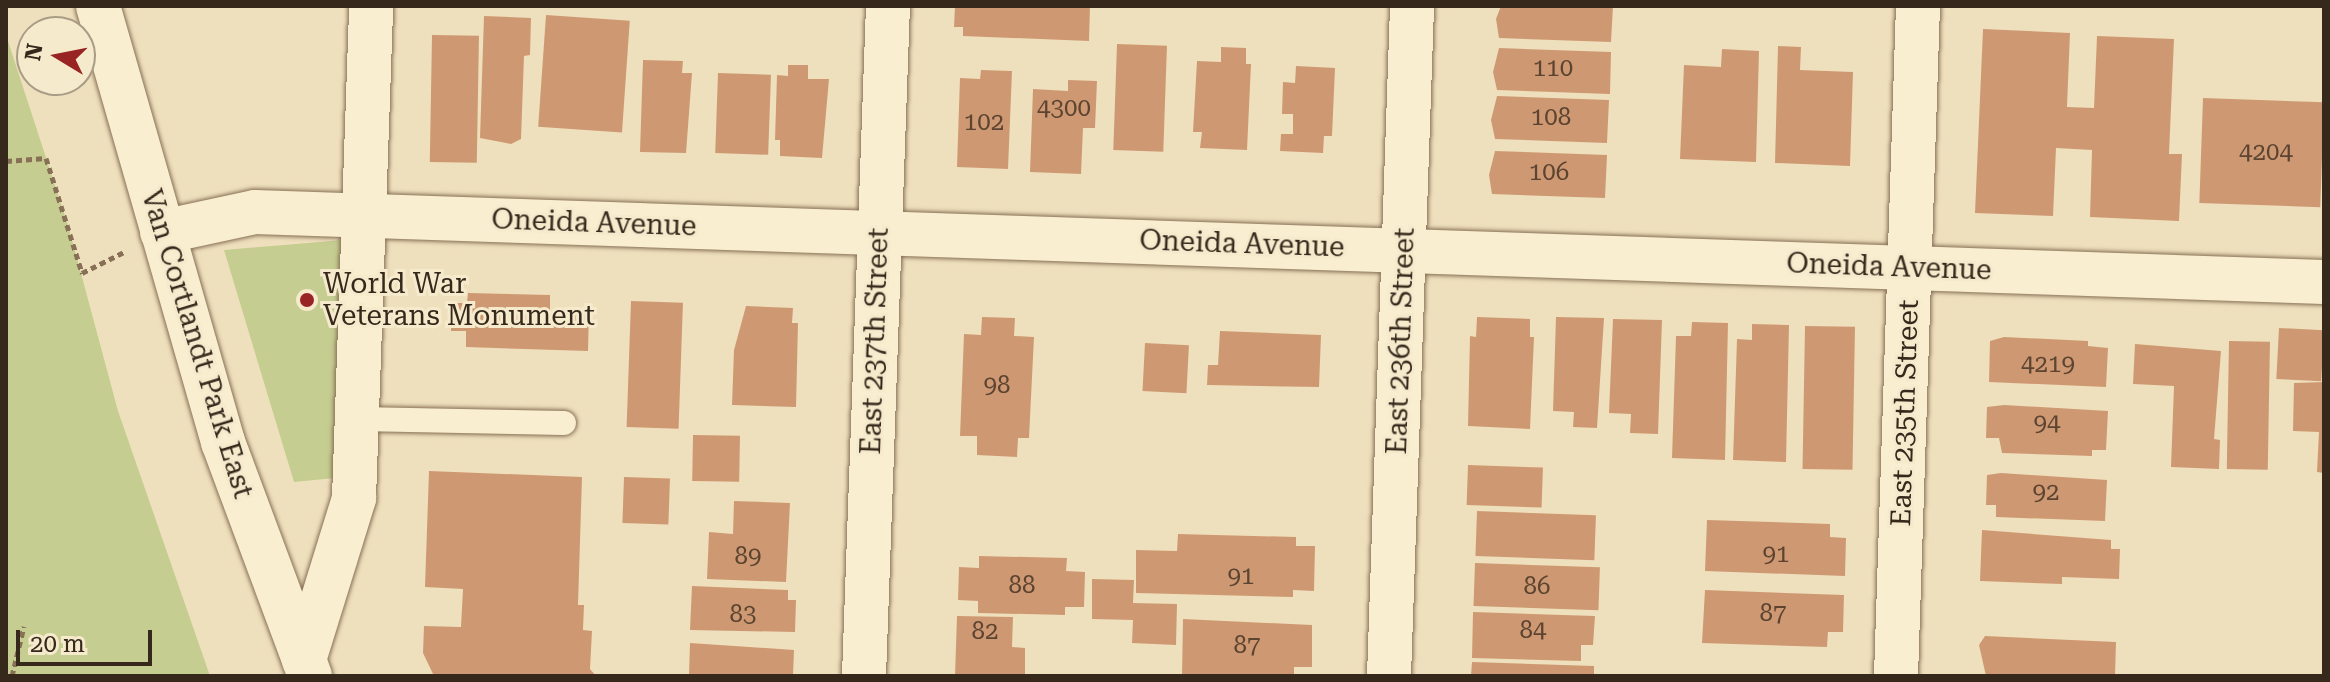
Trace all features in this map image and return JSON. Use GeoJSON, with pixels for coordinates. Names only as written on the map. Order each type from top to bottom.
{"type":"FeatureCollection","features":[{"type":"Feature","properties":{"kind":"street","name":"Van Cortlandt Park East"},"geometry":{"type":"LineString","coordinates":[[98,6],[223,442],[307,668]]}},
{"type":"Feature","properties":{"kind":"street"},"geometry":{"type":"LineString","coordinates":[[307,668],[354,498],[371,6]]}},
{"type":"Feature","properties":{"kind":"street","name":"East 237th Street"},"geometry":{"type":"LineString","coordinates":[[864,676],[888,6]]}},
{"type":"Feature","properties":{"kind":"street","name":"East 236th Street"},"geometry":{"type":"LineString","coordinates":[[1389,676],[1412,6]]}},
{"type":"Feature","properties":{"kind":"street","name":"East 235th Street"},"geometry":{"type":"LineString","coordinates":[[1896,676],[1918,6]]}},
{"type":"Feature","properties":{"kind":"street","name":"Oneida Avenue"},"geometry":{"type":"LineString","coordinates":[[162,232],[255,212],[2324,282]]}},
{"type":"Feature","properties":{"kind":"lane"},"geometry":{"type":"LineString","coordinates":[[358,419],[564,423]]}},
{"type":"Feature","properties":{"kind":"path"},"geometry":{"type":"LineString","coordinates":[[6,161],[46,158],[82,273],[162,232]]}},
{"type":"Feature","properties":{"kind":"path"},"geometry":{"type":"LineString","coordinates":[[12,676],[24,626]]}},
{"type":"Feature","properties":{"kind":"green space"},"geometry":{"type":"Polygon","coordinates":[[[6,35],[16,66],[16,96],[26,96],[68,225],[118,411],[210,676],[6,676],[6,35]]]}},
{"type":"Feature","properties":{"kind":"green space"},"geometry":{"type":"Polygon","coordinates":[[[355,239],[345,477],[294,482],[224,250],[355,239]]]}},
{"type":"Feature","properties":{"kind":"building"},"geometry":{"type":"Polygon","coordinates":[[[955,6],[1090,6],[1089,41],[963,36],[963,27],[954,27],[955,6]]]}},
{"type":"Feature","properties":{"kind":"building"},"geometry":{"type":"Polygon","coordinates":[[[1501,6],[1613,6],[1611,42],[1499,38],[1496,19],[1501,6]]]}},
{"type":"Feature","properties":{"kind":"building"},"geometry":{"type":"Polygon","coordinates":[[[546,15],[630,21],[622,133],[538,127],[546,15]]]}},
{"type":"Feature","properties":{"kind":"building"},"geometry":{"type":"Polygon","coordinates":[[[484,16],[531,18],[530,55],[524,56],[521,139],[511,144],[480,138],[484,16]]]}},
{"type":"Feature","properties":{"kind":"building"},"geometry":{"type":"Polygon","coordinates":[[[1983,29],[2070,33],[2067,107],[2094,108],[2097,36],[2174,39],[2169,154],[2182,154],[2179,221],[2090,217],[2092,150],[2056,148],[2053,216],[1975,213],[1983,29]]]}},
{"type":"Feature","properties":{"kind":"building"},"geometry":{"type":"Polygon","coordinates":[[[432,35],[479,36],[477,163],[430,162],[432,35]]]}},
{"type":"Feature","properties":{"kind":"building"},"geometry":{"type":"Polygon","coordinates":[[[1117,44],[1167,46],[1163,152],[1113,150],[1117,44]]]}},
{"type":"Feature","properties":{"kind":"building"},"geometry":{"type":"Polygon","coordinates":[[[1778,46],[1801,47],[1800,70],[1853,72],[1850,166],[1775,163],[1778,46]]]}},
{"type":"Feature","properties":{"kind":"building"},"geometry":{"type":"Polygon","coordinates":[[[1221,47],[1246,48],[1246,64],[1251,64],[1247,150],[1200,148],[1202,132],[1193,132],[1197,61],[1221,62],[1221,47]]]}},
{"type":"Feature","properties":{"kind":"building"},"geometry":{"type":"Polygon","coordinates":[[[1499,48],[1611,52],[1610,94],[1497,90],[1493,72],[1499,48]]]}},
{"type":"Feature","properties":{"kind":"building"},"geometry":{"type":"Polygon","coordinates":[[[1722,49],[1759,51],[1756,162],[1680,159],[1684,65],[1721,67],[1722,49]]]}},
{"type":"Feature","properties":{"kind":"building"},"geometry":{"type":"Polygon","coordinates":[[[643,60],[683,61],[682,73],[692,73],[686,153],[640,152],[643,60]]]}},
{"type":"Feature","properties":{"kind":"building"},"geometry":{"type":"Polygon","coordinates":[[[788,65],[808,65],[808,79],[829,79],[822,158],[780,156],[780,140],[775,140],[777,75],[788,76],[788,65]]]}},
{"type":"Feature","properties":{"kind":"building"},"geometry":{"type":"Polygon","coordinates":[[[1296,66],[1335,68],[1332,136],[1324,136],[1323,153],[1280,151],[1281,134],[1293,134],[1293,114],[1282,114],[1283,82],[1295,83],[1296,66]]]}},
{"type":"Feature","properties":{"kind":"building"},"geometry":{"type":"Polygon","coordinates":[[[981,70],[1012,71],[1008,169],[957,167],[960,78],[980,79],[981,70]]]}},
{"type":"Feature","properties":{"kind":"building"},"geometry":{"type":"Polygon","coordinates":[[[718,73],[771,75],[768,155],[715,153],[718,73]]]}},
{"type":"Feature","properties":{"kind":"building"},"geometry":{"type":"Polygon","coordinates":[[[1068,80],[1097,81],[1095,128],[1083,128],[1081,174],[1030,172],[1033,89],[1068,91],[1068,80]]]}},
{"type":"Feature","properties":{"kind":"building"},"geometry":{"type":"Polygon","coordinates":[[[1497,96],[1609,100],[1607,143],[1495,139],[1491,120],[1497,96]]]}},
{"type":"Feature","properties":{"kind":"building"},"geometry":{"type":"Polygon","coordinates":[[[2203,98],[2324,102],[2320,207],[2199,203],[2203,98]]]}},
{"type":"Feature","properties":{"kind":"building"},"geometry":{"type":"Polygon","coordinates":[[[1495,151],[1607,155],[1605,198],[1492,194],[1489,175],[1495,151]]]}},
{"type":"Feature","properties":{"kind":"building"},"geometry":{"type":"Polygon","coordinates":[[[468,293],[550,295],[550,314],[589,310],[588,351],[466,347],[466,331],[451,331],[452,303],[467,303],[468,293]]]}},
{"type":"Feature","properties":{"kind":"building"},"geometry":{"type":"Polygon","coordinates":[[[631,301],[683,303],[679,429],[627,427],[631,301]]]}},
{"type":"Feature","properties":{"kind":"building"},"geometry":{"type":"Polygon","coordinates":[[[746,306],[793,308],[792,323],[798,323],[796,407],[732,405],[734,350],[746,306]]]}},
{"type":"Feature","properties":{"kind":"building"},"geometry":{"type":"Polygon","coordinates":[[[982,317],[1015,318],[1014,336],[1034,337],[1029,438],[1018,438],[1017,457],[977,455],[977,436],[960,436],[964,334],[981,335],[982,317]]]}},
{"type":"Feature","properties":{"kind":"building"},"geometry":{"type":"Polygon","coordinates":[[[1477,317],[1530,319],[1530,337],[1534,337],[1530,429],[1468,426],[1470,336],[1476,337],[1477,317]]]}},
{"type":"Feature","properties":{"kind":"building"},"geometry":{"type":"Polygon","coordinates":[[[1556,317],[1604,318],[1597,428],[1573,427],[1574,412],[1553,411],[1556,317]]]}},
{"type":"Feature","properties":{"kind":"building"},"geometry":{"type":"Polygon","coordinates":[[[1613,319],[1662,320],[1658,434],[1630,433],[1631,414],[1609,413],[1613,319]]]}},
{"type":"Feature","properties":{"kind":"building"},"geometry":{"type":"Polygon","coordinates":[[[1692,322],[1728,323],[1725,460],[1672,458],[1676,336],[1691,336],[1692,322]]]}},
{"type":"Feature","properties":{"kind":"building"},"geometry":{"type":"Polygon","coordinates":[[[1752,324],[1789,325],[1786,462],[1733,460],[1737,339],[1752,340],[1752,324]]]}},
{"type":"Feature","properties":{"kind":"building"},"geometry":{"type":"Polygon","coordinates":[[[1805,326],[1855,327],[1852,470],[1803,469],[1805,326]]]}},
{"type":"Feature","properties":{"kind":"building"},"geometry":{"type":"Polygon","coordinates":[[[2279,328],[2324,330],[2321,381],[2276,379],[2279,328]]]}},
{"type":"Feature","properties":{"kind":"building"},"geometry":{"type":"Polygon","coordinates":[[[1220,331],[1321,335],[1319,387],[1207,385],[1208,365],[1218,365],[1220,331]]]}},
{"type":"Feature","properties":{"kind":"building"},"geometry":{"type":"Polygon","coordinates":[[[2004,337],[2088,341],[2088,346],[2108,348],[2106,387],[1989,382],[1990,341],[2004,337]]]}},
{"type":"Feature","properties":{"kind":"building"},"geometry":{"type":"Polygon","coordinates":[[[2229,341],[2270,342],[2268,470],[2227,469],[2229,341]]]}},
{"type":"Feature","properties":{"kind":"building"},"geometry":{"type":"Polygon","coordinates":[[[1145,343],[1189,345],[1186,393],[1142,391],[1145,343]]]}},
{"type":"Feature","properties":{"kind":"building"},"geometry":{"type":"Polygon","coordinates":[[[2135,344],[2221,351],[2214,439],[2220,440],[2219,469],[2171,467],[2174,386],[2133,384],[2135,344]]]}},
{"type":"Feature","properties":{"kind":"building"},"geometry":{"type":"Polygon","coordinates":[[[2324,382],[2324,473],[2317,472],[2319,432],[2293,431],[2294,383],[2324,382]]]}},
{"type":"Feature","properties":{"kind":"building"},"geometry":{"type":"Polygon","coordinates":[[[2004,405],[2108,411],[2106,450],[2092,450],[2092,456],[2002,453],[1999,438],[1986,438],[1987,407],[2004,405]]]}},
{"type":"Feature","properties":{"kind":"building"},"geometry":{"type":"Polygon","coordinates":[[[693,435],[740,436],[739,482],[692,481],[693,435]]]}},
{"type":"Feature","properties":{"kind":"building"},"geometry":{"type":"Polygon","coordinates":[[[1468,465],[1543,468],[1542,508],[1467,505],[1468,465]]]}},
{"type":"Feature","properties":{"kind":"building"},"geometry":{"type":"Polygon","coordinates":[[[429,471],[582,477],[578,605],[584,605],[583,630],[592,631],[590,669],[596,676],[434,676],[423,653],[424,626],[461,627],[463,589],[425,587],[429,471]]]}},
{"type":"Feature","properties":{"kind":"building"},"geometry":{"type":"Polygon","coordinates":[[[2001,473],[2107,480],[2105,521],[1996,517],[1996,505],[1986,505],[1987,475],[2001,473]]]}},
{"type":"Feature","properties":{"kind":"building"},"geometry":{"type":"Polygon","coordinates":[[[624,477],[670,479],[668,525],[622,523],[624,477]]]}},
{"type":"Feature","properties":{"kind":"building"},"geometry":{"type":"Polygon","coordinates":[[[734,501],[790,503],[786,582],[707,579],[709,532],[733,534],[734,501]]]}},
{"type":"Feature","properties":{"kind":"building"},"geometry":{"type":"Polygon","coordinates":[[[1477,511],[1596,515],[1594,560],[1475,556],[1477,511]]]}},
{"type":"Feature","properties":{"kind":"building"},"geometry":{"type":"Polygon","coordinates":[[[1707,520],[1830,524],[1830,537],[1846,538],[1845,576],[1705,571],[1707,520]]]}},
{"type":"Feature","properties":{"kind":"building"},"geometry":{"type":"Polygon","coordinates":[[[1982,530],[2111,540],[2111,549],[2120,549],[2119,579],[2062,577],[2062,584],[1980,581],[1982,530]]]}},
{"type":"Feature","properties":{"kind":"building"},"geometry":{"type":"Polygon","coordinates":[[[1178,534],[1296,537],[1296,546],[1315,546],[1314,591],[1293,590],[1293,597],[1136,593],[1136,550],[1177,551],[1178,534]]]}},
{"type":"Feature","properties":{"kind":"building"},"geometry":{"type":"Polygon","coordinates":[[[979,556],[1067,558],[1066,571],[1085,572],[1084,607],[1065,607],[1065,615],[978,613],[978,601],[958,600],[959,567],[979,568],[979,556]]]}},
{"type":"Feature","properties":{"kind":"building"},"geometry":{"type":"Polygon","coordinates":[[[1475,563],[1600,567],[1598,610],[1473,606],[1475,563]]]}},
{"type":"Feature","properties":{"kind":"building"},"geometry":{"type":"Polygon","coordinates":[[[1092,579],[1134,580],[1133,603],[1177,604],[1176,645],[1132,643],[1133,620],[1092,619],[1092,579]]]}},
{"type":"Feature","properties":{"kind":"building"},"geometry":{"type":"Polygon","coordinates":[[[692,586],[788,590],[788,600],[796,600],[795,632],[690,630],[692,586]]]}},
{"type":"Feature","properties":{"kind":"building"},"geometry":{"type":"Polygon","coordinates":[[[1705,590],[1844,595],[1843,632],[1828,632],[1827,647],[1702,643],[1705,590]]]}},
{"type":"Feature","properties":{"kind":"building"},"geometry":{"type":"Polygon","coordinates":[[[1473,612],[1595,616],[1593,645],[1581,645],[1581,661],[1472,658],[1473,612]]]}},
{"type":"Feature","properties":{"kind":"building"},"geometry":{"type":"Polygon","coordinates":[[[957,616],[1013,617],[1012,647],[1025,648],[1025,676],[955,676],[957,616]]]}},
{"type":"Feature","properties":{"kind":"building"},"geometry":{"type":"Polygon","coordinates":[[[1183,619],[1312,625],[1312,667],[1294,667],[1294,676],[1182,676],[1183,619]]]}},
{"type":"Feature","properties":{"kind":"building"},"geometry":{"type":"Polygon","coordinates":[[[1985,636],[2116,642],[2115,676],[1986,676],[1979,645],[1985,636]]]}},
{"type":"Feature","properties":{"kind":"building"},"geometry":{"type":"Polygon","coordinates":[[[690,643],[794,650],[793,676],[689,676],[690,643]]]}},
{"type":"Feature","properties":{"kind":"building"},"geometry":{"type":"Polygon","coordinates":[[[1472,662],[1594,666],[1594,676],[1471,676],[1472,662]]]}},
{"type":"Feature","properties":{"kind":"place","name":"World War Veterans Monument"},"geometry":{"type":"Point","coordinates":[307,300]}}]}
